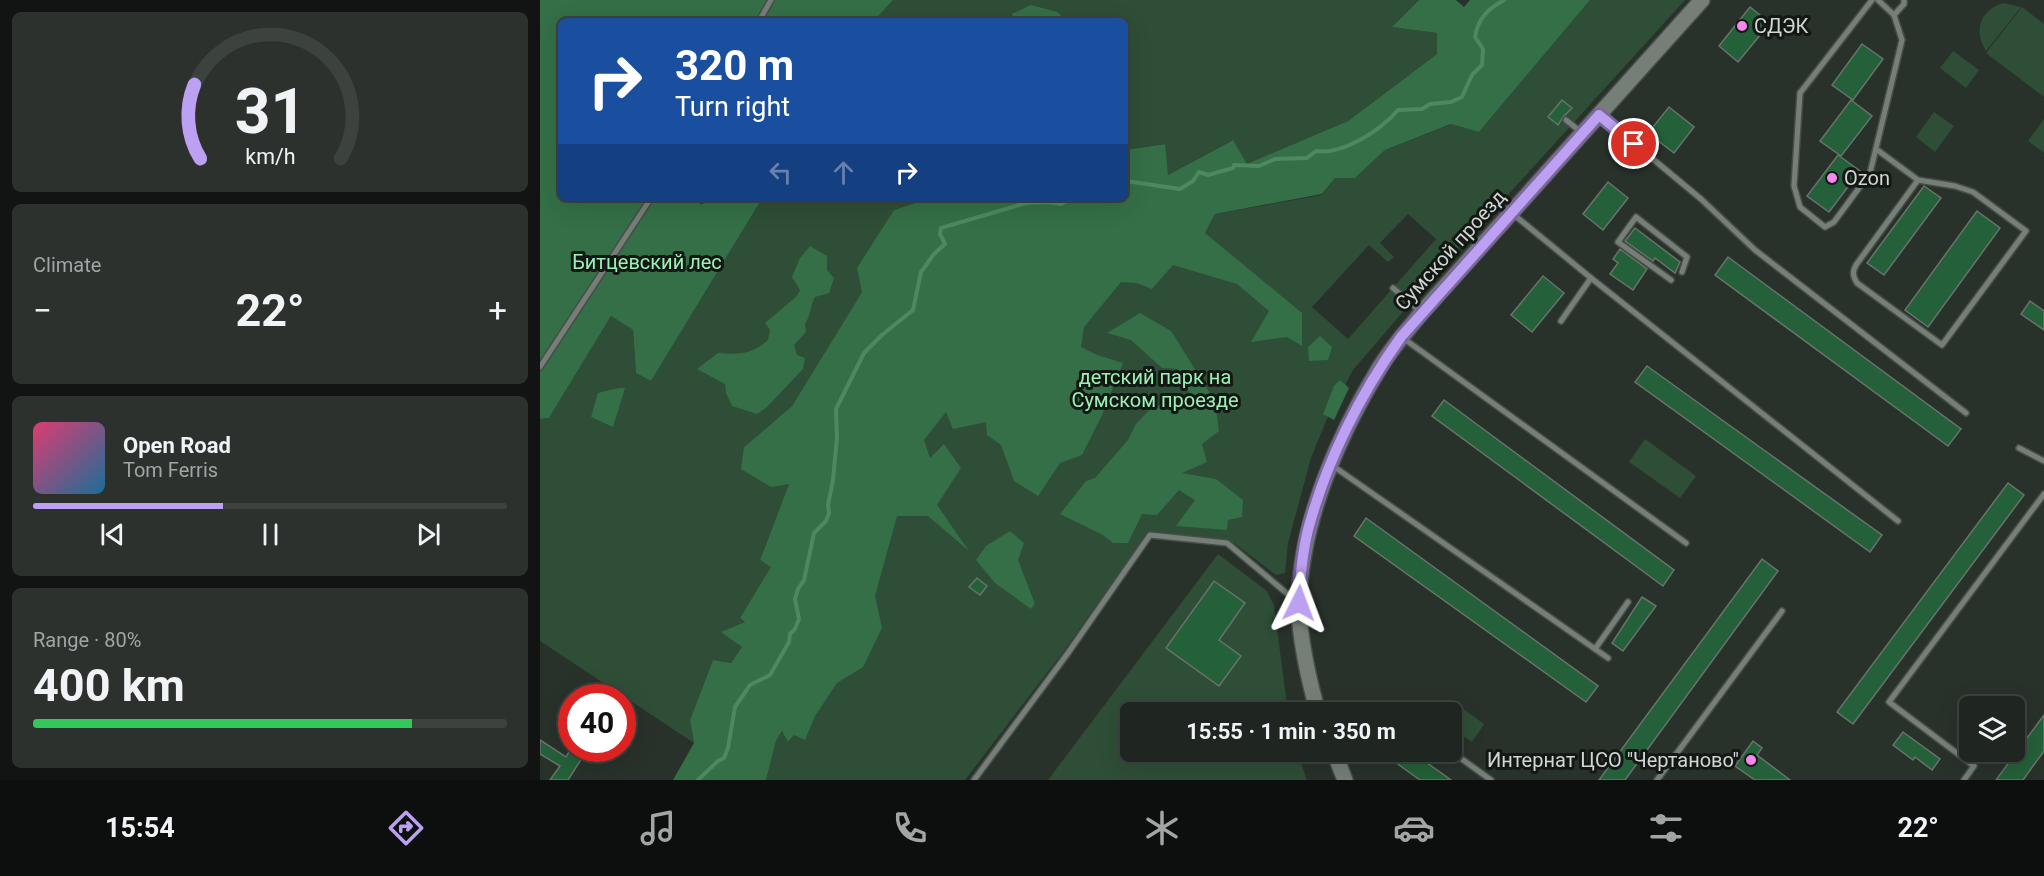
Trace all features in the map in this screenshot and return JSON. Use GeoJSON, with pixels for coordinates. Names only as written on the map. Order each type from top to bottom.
{"type":"FeatureCollection","features":[{"type":"Feature","properties":{"kind":"street","name":"Сумской проезд"},"geometry":{"type":"LineString","coordinates":[[1316,702],[1305,650],[1299,603],[1301,569],[1308,532],[1331,465],[1352,419],[1381,366],[1422,312],[1702,0]]}},
{"type":"Feature","properties":{"kind":"street"},"geometry":{"type":"LineString","coordinates":[[1338,762],[1346,780]]}},
{"type":"Feature","properties":{"kind":"lane"},"geometry":{"type":"LineString","coordinates":[[761,18],[771,0]]}},
{"type":"Feature","properties":{"kind":"lane"},"geometry":{"type":"LineString","coordinates":[[1872,0],[1800,93],[1794,186],[1800,207],[1825,227],[1834,222],[1870,172],[1902,40],[1894,15],[1878,0]]}},
{"type":"Feature","properties":{"kind":"lane"},"geometry":{"type":"LineString","coordinates":[[1894,15],[1904,4],[1904,0]]}},
{"type":"Feature","properties":{"kind":"lane"},"geometry":{"type":"LineString","coordinates":[[1599,115],[1701,199],[1755,250],[1966,413]]}},
{"type":"Feature","properties":{"kind":"lane"},"geometry":{"type":"LineString","coordinates":[[1566,120],[1582,133]]}},
{"type":"Feature","properties":{"kind":"lane"},"geometry":{"type":"LineString","coordinates":[[1876,149],[1918,180],[1955,186],[1973,192],[2026,231],[1942,345],[1857,283],[1853,277],[1856,265],[1918,180]]}},
{"type":"Feature","properties":{"kind":"lane"},"geometry":{"type":"LineString","coordinates":[[540,367],[649,201]]}},
{"type":"Feature","properties":{"kind":"lane"},"geometry":{"type":"LineString","coordinates":[[1511,213],[1898,521]]}},
{"type":"Feature","properties":{"kind":"lane"},"geometry":{"type":"LineString","coordinates":[[1671,280],[1618,242],[1636,217],[1687,257],[1682,272]]}},
{"type":"Feature","properties":{"kind":"lane"},"geometry":{"type":"LineString","coordinates":[[1561,321],[1591,278]]}},
{"type":"Feature","properties":{"kind":"lane"},"geometry":{"type":"LineString","coordinates":[[1393,288],[1422,312]]}},
{"type":"Feature","properties":{"kind":"lane"},"geometry":{"type":"LineString","coordinates":[[1401,337],[1686,543]]}},
{"type":"Feature","properties":{"kind":"lane"},"geometry":{"type":"LineString","coordinates":[[2019,448],[2044,461]]}},
{"type":"Feature","properties":{"kind":"lane"},"geometry":{"type":"LineString","coordinates":[[1331,465],[1608,658]]}},
{"type":"Feature","properties":{"kind":"lane"},"geometry":{"type":"LineString","coordinates":[[1964,780],[1974,766],[1889,702],[2044,494]]}},
{"type":"Feature","properties":{"kind":"lane"},"geometry":{"type":"LineString","coordinates":[[974,780],[1068,653],[1150,535],[1227,543],[1299,603]]}},
{"type":"Feature","properties":{"kind":"lane"},"geometry":{"type":"LineString","coordinates":[[1595,650],[1628,602]]}},
{"type":"Feature","properties":{"kind":"lane"},"geometry":{"type":"LineString","coordinates":[[1657,780],[1782,611]]}},
{"type":"Feature","properties":{"kind":"lane"},"geometry":{"type":"LineString","coordinates":[[1462,759],[1491,780]]}},
{"type":"Feature","properties":{"kind":"green space","name":"Битцевский лес"},"geometry":{"type":"Polygon","coordinates":[[[540,0],[893,0],[877,18],[558,18],[558,201],[700,201],[700,204],[716,201],[760,202],[651,381],[636,373],[633,330],[611,316],[549,418],[540,419],[540,0]]]}},
{"type":"Feature","properties":{"kind":"green space"},"geometry":{"type":"Polygon","coordinates":[[[893,0],[1419,0],[1392,27],[1438,33],[1437,54],[1348,121],[1247,165],[1232,140],[1168,175],[1164,144],[1128,150],[1128,18],[877,18],[893,0]]]}},
{"type":"Feature","properties":{"kind":"green space"},"geometry":{"type":"Polygon","coordinates":[[[1419,0],[1456,0],[1464,7],[1470,0],[1590,0],[1479,132],[1451,124],[1385,150],[1355,178],[1335,178],[1322,194],[1215,214],[1205,233],[1302,313],[1302,346],[1287,337],[1251,342],[1269,311],[1237,284],[1173,265],[1152,289],[1137,283],[1121,282],[1084,327],[1081,347],[1123,363],[1102,415],[1082,455],[1060,463],[1038,496],[1014,481],[1001,445],[987,435],[986,422],[953,429],[946,412],[924,440],[930,458],[944,444],[961,468],[937,505],[969,551],[928,516],[897,516],[875,596],[882,628],[863,667],[837,683],[815,716],[805,740],[794,735],[788,742],[782,731],[776,741],[766,780],[673,780],[694,743],[690,720],[713,660],[731,663],[742,647],[721,632],[745,622],[740,618],[771,567],[760,560],[789,484],[771,487],[741,469],[744,447],[792,406],[862,292],[857,268],[894,210],[921,201],[1128,201],[1128,150],[1165,144],[1168,175],[1233,140],[1247,164],[1348,121],[1437,54],[1437,33],[1392,27],[1419,0]]]}},
{"type":"Feature","properties":{"kind":"green space","name":"детский парк на Сумском проезде"},"geometry":{"type":"Polygon","coordinates":[[[1590,0],[1685,0],[1426,285],[1353,370],[1326,421],[1311,458],[1288,543],[1285,573],[1276,575],[1234,543],[1149,531],[1066,648],[965,780],[766,780],[776,741],[782,731],[789,742],[932,386],[1205,233],[1215,214],[1322,195],[1335,178],[1355,178],[1385,150],[1452,124],[1479,132],[1590,0]],[[1408,214],[1380,243],[1394,257],[1388,262],[1369,245],[1312,307],[1348,339],[1436,239],[1408,214]]]}},
{"type":"Feature","properties":{"kind":"green space"},"geometry":{"type":"Polygon","coordinates":[[[2003,3],[2021,7],[1986,51],[1980,36],[1981,22],[1989,11],[2003,3]]]}},
{"type":"Feature","properties":{"kind":"green space"},"geometry":{"type":"Polygon","coordinates":[[[1031,5],[1057,12],[1064,18],[1013,18],[1012,14],[1031,5]]]}},
{"type":"Feature","properties":{"kind":"green space"},"geometry":{"type":"Polygon","coordinates":[[[2022,7],[2044,24],[2044,97],[1986,53],[2022,7]]]}},
{"type":"Feature","properties":{"kind":"green space"},"geometry":{"type":"Polygon","coordinates":[[[1953,51],[1979,70],[1966,88],[1940,68],[1953,51]]]}},
{"type":"Feature","properties":{"kind":"green space"},"geometry":{"type":"Polygon","coordinates":[[[1934,112],[1954,126],[1935,152],[1916,137],[1934,112]]]}},
{"type":"Feature","properties":{"kind":"green space"},"geometry":{"type":"Polygon","coordinates":[[[2044,119],[2044,153],[2028,141],[2044,119]]]}},
{"type":"Feature","properties":{"kind":"green space"},"geometry":{"type":"Polygon","coordinates":[[[760,201],[921,201],[894,210],[862,292],[792,406],[744,447],[789,484],[760,560],[772,567],[740,618],[745,622],[722,632],[743,647],[731,663],[713,660],[690,720],[694,743],[636,705],[636,684],[605,684],[540,641],[540,419],[549,418],[611,316],[633,330],[636,373],[651,381],[760,201]]]}},
{"type":"Feature","properties":{"kind":"green space"},"geometry":{"type":"Polygon","coordinates":[[[810,246],[827,256],[827,270],[834,278],[829,293],[815,297],[805,324],[806,332],[794,345],[797,355],[805,358],[803,369],[767,407],[757,414],[732,406],[725,384],[697,369],[718,353],[745,353],[768,340],[770,330],[765,323],[797,296],[800,290],[792,277],[800,258],[810,246]]]}},
{"type":"Feature","properties":{"kind":"green space"},"geometry":{"type":"Polygon","coordinates":[[[1140,313],[1171,331],[1215,401],[1219,431],[1202,444],[1207,462],[1182,473],[1216,479],[1243,500],[1242,517],[1228,520],[1227,530],[1176,526],[1195,500],[1179,490],[1157,515],[1142,514],[1128,543],[1113,543],[1103,535],[1060,514],[1086,481],[1095,478],[1128,440],[1136,424],[1155,404],[1165,408],[1189,393],[1178,369],[1162,368],[1131,340],[1107,333],[1140,313]]]}},
{"type":"Feature","properties":{"kind":"green space"},"geometry":{"type":"Polygon","coordinates":[[[1320,336],[1332,347],[1328,360],[1309,361],[1308,347],[1320,336]]]}},
{"type":"Feature","properties":{"kind":"green space"},"geometry":{"type":"Polygon","coordinates":[[[1340,380],[1349,388],[1334,420],[1323,414],[1334,386],[1340,380]]]}},
{"type":"Feature","properties":{"kind":"green space"},"geometry":{"type":"Polygon","coordinates":[[[625,388],[613,427],[591,417],[598,393],[625,388]]]}},
{"type":"Feature","properties":{"kind":"green space"},"geometry":{"type":"Polygon","coordinates":[[[1645,439],[1696,476],[1680,498],[1629,462],[1645,439]]]}},
{"type":"Feature","properties":{"kind":"green space"},"geometry":{"type":"Polygon","coordinates":[[[1010,531],[1024,543],[1018,560],[1035,604],[1031,609],[995,583],[976,560],[986,546],[1010,531]]]}},
{"type":"Feature","properties":{"kind":"green space"},"geometry":{"type":"Polygon","coordinates":[[[1218,554],[1267,591],[1274,606],[1287,702],[1120,702],[1120,762],[1301,762],[1307,780],[1048,780],[1218,554]]]}},
{"type":"Feature","properties":{"kind":"green space"},"geometry":{"type":"Polygon","coordinates":[[[1462,708],[1484,724],[1472,742],[1462,735],[1462,708]]]}},
{"type":"Feature","properties":{"kind":"building"},"geometry":{"type":"Polygon","coordinates":[[[1750,7],[1770,23],[1738,62],[1719,46],[1750,7]]]}},
{"type":"Feature","properties":{"kind":"building"},"geometry":{"type":"Polygon","coordinates":[[[1862,44],[1883,59],[1853,100],[1832,85],[1862,44]]]}},
{"type":"Feature","properties":{"kind":"building"},"geometry":{"type":"Polygon","coordinates":[[[1562,100],[1572,108],[1558,125],[1548,117],[1562,100]]]}},
{"type":"Feature","properties":{"kind":"building"},"geometry":{"type":"Polygon","coordinates":[[[1851,100],[1872,116],[1841,156],[1820,141],[1851,100]]]}},
{"type":"Feature","properties":{"kind":"building"},"geometry":{"type":"Polygon","coordinates":[[[1669,107],[1694,127],[1674,153],[1648,133],[1669,107]]]}},
{"type":"Feature","properties":{"kind":"building"},"geometry":{"type":"Polygon","coordinates":[[[1838,155],[1860,171],[1829,212],[1807,196],[1838,155]]]}},
{"type":"Feature","properties":{"kind":"building"},"geometry":{"type":"Polygon","coordinates":[[[1608,182],[1628,198],[1603,230],[1583,214],[1608,182]]]}},
{"type":"Feature","properties":{"kind":"building"},"geometry":{"type":"Polygon","coordinates":[[[1924,186],[1941,198],[1884,275],[1867,263],[1924,186]]]}},
{"type":"Feature","properties":{"kind":"building"},"geometry":{"type":"Polygon","coordinates":[[[1977,211],[2000,228],[1928,327],[1905,310],[1977,211]]]}},
{"type":"Feature","properties":{"kind":"building"},"geometry":{"type":"Polygon","coordinates":[[[1635,228],[1680,262],[1675,273],[1655,258],[1653,261],[1625,241],[1635,228]]]}},
{"type":"Feature","properties":{"kind":"building"},"geometry":{"type":"Polygon","coordinates":[[[1620,249],[1647,269],[1633,290],[1610,274],[1618,263],[1613,259],[1620,249]]]}},
{"type":"Feature","properties":{"kind":"building"},"geometry":{"type":"Polygon","coordinates":[[[1728,257],[1961,429],[1948,446],[1715,275],[1728,257]]]}},
{"type":"Feature","properties":{"kind":"building"},"geometry":{"type":"Polygon","coordinates":[[[1543,276],[1564,293],[1532,332],[1511,315],[1543,276]]]}},
{"type":"Feature","properties":{"kind":"building"},"geometry":{"type":"Polygon","coordinates":[[[2030,301],[2044,311],[2044,330],[2021,314],[2030,301]]]}},
{"type":"Feature","properties":{"kind":"building"},"geometry":{"type":"Polygon","coordinates":[[[1647,366],[1882,535],[1870,552],[1635,382],[1647,366]]]}},
{"type":"Feature","properties":{"kind":"building"},"geometry":{"type":"Polygon","coordinates":[[[1444,400],[1674,570],[1663,586],[1432,416],[1444,400]]]}},
{"type":"Feature","properties":{"kind":"building"},"geometry":{"type":"Polygon","coordinates":[[[2008,483],[2024,495],[1853,724],[1837,712],[2008,483]]]}},
{"type":"Feature","properties":{"kind":"building"},"geometry":{"type":"Polygon","coordinates":[[[1366,518],[1598,686],[1586,702],[1354,536],[1366,518]]]}},
{"type":"Feature","properties":{"kind":"building"},"geometry":{"type":"Polygon","coordinates":[[[1762,559],[1778,571],[1625,780],[1599,780],[1762,559]]]}},
{"type":"Feature","properties":{"kind":"building"},"geometry":{"type":"Polygon","coordinates":[[[977,578],[987,586],[980,595],[969,587],[977,578]]]}},
{"type":"Feature","properties":{"kind":"building"},"geometry":{"type":"Polygon","coordinates":[[[1214,581],[1245,603],[1219,640],[1241,656],[1219,686],[1166,648],[1214,581]]]}},
{"type":"Feature","properties":{"kind":"building"},"geometry":{"type":"Polygon","coordinates":[[[1642,597],[1656,606],[1623,651],[1612,643],[1642,597]]]}},
{"type":"Feature","properties":{"kind":"building"},"geometry":{"type":"Polygon","coordinates":[[[2044,715],[2044,751],[2023,780],[1996,780],[2009,762],[2025,762],[2025,741],[2044,715]]]}},
{"type":"Feature","properties":{"kind":"building"},"geometry":{"type":"Polygon","coordinates":[[[1903,732],[1940,759],[1932,770],[1915,757],[1913,760],[1893,745],[1903,732]]]}},
{"type":"Feature","properties":{"kind":"building"},"geometry":{"type":"Polygon","coordinates":[[[540,740],[558,752],[558,762],[579,762],[568,780],[550,780],[560,766],[540,754],[540,740]]]}},
{"type":"Feature","properties":{"kind":"building","name":"Интернат ЦСО \"Чертаново\""},"geometry":{"type":"Polygon","coordinates":[[[1753,741],[1762,748],[1757,755],[1790,780],[1755,780],[1735,766],[1753,741]]]}},
{"type":"Feature","properties":{"kind":"building"},"geometry":{"type":"Polygon","coordinates":[[[1395,762],[1426,762],[1451,780],[1420,780],[1395,762]]]}},
{"type":"Feature","properties":{"kind":"waterway"},"geometry":{"type":"LineString","coordinates":[[1128,181],[1180,189],[1193,181],[1199,172],[1208,175],[1233,168],[1234,165],[1259,166],[1275,159],[1307,158],[1316,151],[1338,149],[1361,140],[1391,118],[1398,110],[1422,109],[1430,104],[1451,102],[1462,97],[1472,75],[1482,65],[1483,49],[1475,37],[1481,19],[1504,0]]}},
{"type":"Feature","properties":{"kind":"waterway"},"geometry":{"type":"LineString","coordinates":[[698,780],[724,758],[728,748],[735,707],[750,685],[770,675],[789,642],[790,634],[795,629],[799,619],[795,599],[804,580],[814,533],[826,521],[829,513],[828,505],[837,438],[836,409],[864,353],[913,310],[921,272],[934,254],[945,244],[940,234],[941,228],[1026,203],[1061,204],[1066,201]]}},
{"type":"Feature","properties":{"kind":"place","name":"СДЭК"},"geometry":{"type":"Point","coordinates":[1742,26]}},
{"type":"Feature","properties":{"kind":"place","name":"Ozon"},"geometry":{"type":"Point","coordinates":[1832,178]}},
{"type":"Feature","properties":{"kind":"place","name":"Интернат ЦСО \"Чертаново\""},"geometry":{"type":"Point","coordinates":[1751,760]}},
{"type":"Feature","properties":{"kind":"route"},"geometry":{"type":"LineString","coordinates":[[1299,603],[1301,569],[1317,501],[1352,419],[1381,366],[1401,337],[1599,115],[1634,144]]}}]}
